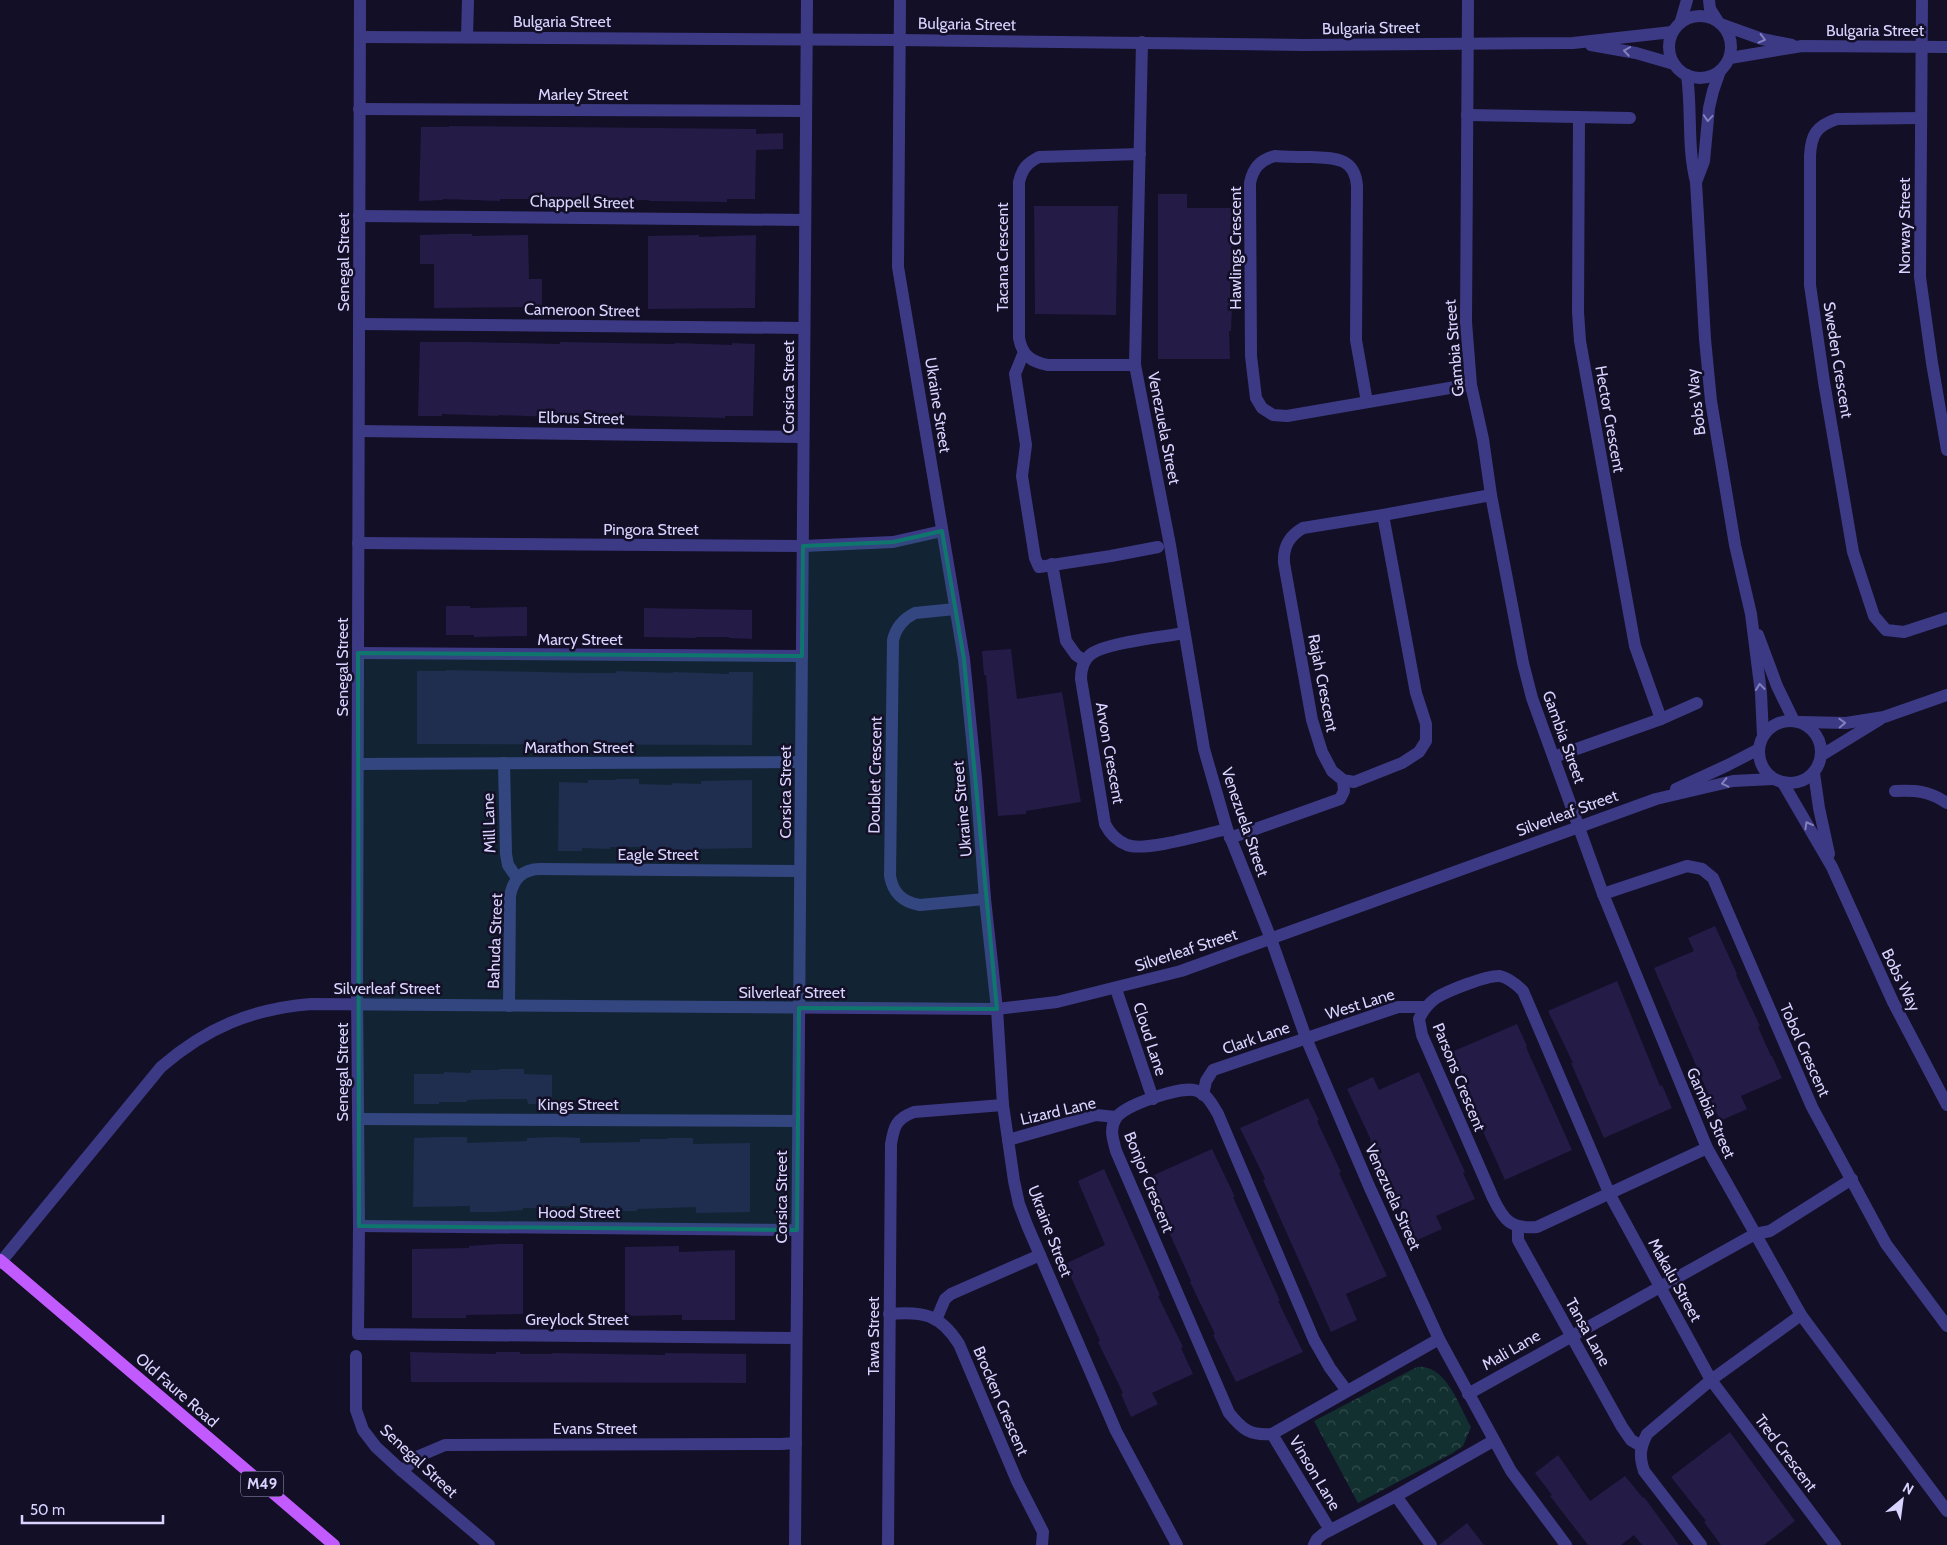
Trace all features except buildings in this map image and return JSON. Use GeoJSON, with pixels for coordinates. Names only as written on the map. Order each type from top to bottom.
{"type":"FeatureCollection","features":[{"type":"Feature","properties":{"kind":"main road","name":"Old Faure Road"},"geometry":{"type":"LineString","coordinates":[[0,1261],[334,1545]]}},
{"type":"Feature","properties":{"kind":"street","name":"Senegal Street"},"geometry":{"type":"LineString","coordinates":[[358,1334],[360,0]]}},
{"type":"Feature","properties":{"kind":"street"},"geometry":{"type":"LineString","coordinates":[[467,37],[468,0]]}},
{"type":"Feature","properties":{"kind":"street","name":"Corsica Street"},"geometry":{"type":"LineString","coordinates":[[795,1545],[807,0]]}},
{"type":"Feature","properties":{"kind":"street","name":"Ukraine Street"},"geometry":{"type":"LineString","coordinates":[[900,0],[898,267],[964,659],[985,899],[997,1008],[1003,1105],[1019,1204],[1116,1431],[1177,1545]]}},
{"type":"Feature","properties":{"kind":"street","name":"Gambia Street"},"geometry":{"type":"LineString","coordinates":[[1468,0],[1466,322],[1471,384],[1483,439],[1491,495],[1523,664],[1542,730],[1554,757],[1603,894],[1706,1148],[1801,1315],[1947,1511]]}},
{"type":"Feature","properties":{"kind":"street"},"geometry":{"type":"LineString","coordinates":[[1687,0],[1681,21],[1672,32],[1669,48],[1674,64],[1687,75],[1704,78],[1720,71],[1730,58],[1732,44],[1727,30],[1710,9],[1708,0]]}},
{"type":"Feature","properties":{"kind":"street","name":"Norway Street"},"geometry":{"type":"LineString","coordinates":[[1922,0],[1920,277],[1947,450]]}},
{"type":"Feature","properties":{"kind":"street"},"geometry":{"type":"LineString","coordinates":[[1681,21],[1700,15],[1720,22]]}},
{"type":"Feature","properties":{"kind":"street","name":"Bulgaria Street"},"geometry":{"type":"LineString","coordinates":[[1720,22],[1762,39],[1802,46],[1947,47]]}},
{"type":"Feature","properties":{"kind":"street","name":"Bulgaria Street"},"geometry":{"type":"LineString","coordinates":[[360,36],[1304,45],[1573,42],[1672,32]]}},
{"type":"Feature","properties":{"kind":"street","name":"Venezuela Street"},"geometry":{"type":"LineString","coordinates":[[1142,42],[1135,365],[1170,545],[1204,749],[1229,834],[1306,1038],[1369,1186],[1439,1339],[1493,1441],[1511,1471],[1566,1545]]}},
{"type":"Feature","properties":{"kind":"street","name":"Bulgaria Street"},"geometry":{"type":"LineString","coordinates":[[1573,42],[1636,53],[1674,64]]}},
{"type":"Feature","properties":{"kind":"street","name":"Bulgaria Street"},"geometry":{"type":"LineString","coordinates":[[1730,58],[1802,46]]}},
{"type":"Feature","properties":{"kind":"street","name":"Bobs Way"},"geometry":{"type":"LineString","coordinates":[[1696,182],[1704,161],[1709,108],[1720,71]]}},
{"type":"Feature","properties":{"kind":"street","name":"Bobs Way"},"geometry":{"type":"LineString","coordinates":[[1687,75],[1690,94],[1690,161],[1696,182],[1705,339],[1711,401],[1735,545],[1751,614],[1763,736]]}},
{"type":"Feature","properties":{"kind":"street","name":"Marley Street"},"geometry":{"type":"LineString","coordinates":[[359,109],[806,111]]}},
{"type":"Feature","properties":{"kind":"street"},"geometry":{"type":"LineString","coordinates":[[1468,115],[1630,118]]}},
{"type":"Feature","properties":{"kind":"street","name":"Hector Crescent"},"geometry":{"type":"LineString","coordinates":[[1579,117],[1578,312],[1580,341],[1635,646],[1661,720]]}},
{"type":"Feature","properties":{"kind":"street","name":"Sweden Crescent"},"geometry":{"type":"LineString","coordinates":[[1921,118],[1837,119],[1826,123],[1817,130],[1811,141],[1810,156],[1810,285],[1824,382],[1853,552],[1874,616],[1886,630],[1904,632],[1947,618]]}},
{"type":"Feature","properties":{"kind":"street","name":"Tacana Crescent"},"geometry":{"type":"LineString","coordinates":[[1024,352],[1018,338],[1018,182],[1021,172],[1028,163],[1039,156],[1140,154]]}},
{"type":"Feature","properties":{"kind":"street","name":"Hawlings Crescent"},"geometry":{"type":"LineString","coordinates":[[1367,402],[1356,340],[1356,186],[1354,173],[1346,163],[1334,158],[1275,156],[1267,158],[1255,168],[1250,183],[1250,356],[1256,398],[1267,412],[1280,416],[1367,402],[1471,384]]}},
{"type":"Feature","properties":{"kind":"street","name":"Chappell Street"},"geometry":{"type":"LineString","coordinates":[[359,216],[805,220]]}},
{"type":"Feature","properties":{"kind":"street","name":"Cameroon Street"},"geometry":{"type":"LineString","coordinates":[[359,324],[804,328]]}},
{"type":"Feature","properties":{"kind":"street"},"geometry":{"type":"LineString","coordinates":[[1024,352],[1028,358],[1037,363],[1048,365],[1135,365]]}},
{"type":"Feature","properties":{"kind":"street"},"geometry":{"type":"LineString","coordinates":[[1024,352],[1015,374],[1026,445],[1022,476],[1034,558],[1039,567],[1158,547]]}},
{"type":"Feature","properties":{"kind":"street","name":"Elbrus Street"},"geometry":{"type":"LineString","coordinates":[[359,431],[804,437]]}},
{"type":"Feature","properties":{"kind":"street","name":"Rajah Crescent"},"geometry":{"type":"LineString","coordinates":[[1343,780],[1332,771],[1322,752],[1312,720],[1283,553],[1287,542],[1295,533],[1303,528],[1491,495]]}},
{"type":"Feature","properties":{"kind":"street"},"geometry":{"type":"LineString","coordinates":[[1343,780],[1354,782],[1402,763],[1420,752],[1426,741],[1426,724],[1416,693],[1383,515]]}},
{"type":"Feature","properties":{"kind":"street","name":"Pingora Street"},"geometry":{"type":"LineString","coordinates":[[358,543],[803,546],[893,542],[942,531]]}},
{"type":"Feature","properties":{"kind":"street"},"geometry":{"type":"LineString","coordinates":[[1052,564],[1066,641],[1076,655],[1085,661],[1089,655],[1104,647],[1184,633]]}},
{"type":"Feature","properties":{"kind":"street","name":"Doublet Crescent"},"geometry":{"type":"LineString","coordinates":[[956,609],[916,613],[899,625],[893,640],[890,876],[898,896],[912,903],[985,899]]}},
{"type":"Feature","properties":{"kind":"street","name":"Bobs Way"},"geometry":{"type":"LineString","coordinates":[[1751,614],[1777,686],[1797,722]]}},
{"type":"Feature","properties":{"kind":"street","name":"Marcy Street"},"geometry":{"type":"LineString","coordinates":[[358,653],[802,656]]}},
{"type":"Feature","properties":{"kind":"street","name":"Arvon Crescent"},"geometry":{"type":"LineString","coordinates":[[1085,661],[1081,679],[1105,824],[1109,832],[1118,841],[1129,846],[1146,847],[1229,834],[1340,799],[1344,791],[1343,780]]}},
{"type":"Feature","properties":{"kind":"street"},"geometry":{"type":"LineString","coordinates":[[1797,722],[1814,732],[1821,747],[1822,755],[1820,765],[1814,773],[1805,780],[1795,784],[1778,781],[1762,765],[1759,749],[1763,736],[1771,727],[1782,722],[1797,722],[1846,723],[1884,717],[1947,695]]}},
{"type":"Feature","properties":{"kind":"street"},"geometry":{"type":"LineString","coordinates":[[1554,757],[1661,720],[1698,703]]}},
{"type":"Feature","properties":{"kind":"street"},"geometry":{"type":"LineString","coordinates":[[1822,755],[1884,717]]}},
{"type":"Feature","properties":{"kind":"street","name":"Silverleaf Street"},"geometry":{"type":"LineString","coordinates":[[1656,799],[1759,749]]}},
{"type":"Feature","properties":{"kind":"street","name":"Marathon Street"},"geometry":{"type":"LineString","coordinates":[[358,764],[801,762]]}},
{"type":"Feature","properties":{"kind":"street","name":"Mill Lane"},"geometry":{"type":"LineString","coordinates":[[504,763],[505,849],[508,865],[517,878]]}},
{"type":"Feature","properties":{"kind":"street","name":"Bobs Way"},"geometry":{"type":"LineString","coordinates":[[1814,773],[1819,808],[1832,867]]}},
{"type":"Feature","properties":{"kind":"street","name":"Silverleaf Street"},"geometry":{"type":"LineString","coordinates":[[0,1261],[148,1080],[161,1067],[190,1043],[231,1021],[272,1009],[311,1004],[997,1008],[1057,1002],[1181,972],[1656,799],[1733,780],[1778,781]]}},
{"type":"Feature","properties":{"kind":"street","name":"Bobs Way"},"geometry":{"type":"LineString","coordinates":[[1778,781],[1832,867],[1893,1002],[1947,1105]]}},
{"type":"Feature","properties":{"kind":"street"},"geometry":{"type":"LineString","coordinates":[[1895,791],[1918,790],[1935,795],[1947,803]]}},
{"type":"Feature","properties":{"kind":"street","name":"Tobol Crescent"},"geometry":{"type":"LineString","coordinates":[[1603,894],[1687,866],[1702,869],[1713,878],[1809,1100],[1893,1254],[1947,1326]]}},
{"type":"Feature","properties":{"kind":"street","name":"Eagle Street"},"geometry":{"type":"LineString","coordinates":[[517,878],[534,869],[800,871]]}},
{"type":"Feature","properties":{"kind":"street","name":"Bahuda Street"},"geometry":{"type":"LineString","coordinates":[[509,1006],[510,896],[517,878]]}},
{"type":"Feature","properties":{"kind":"street","name":"Parsons Crescent"},"geometry":{"type":"LineString","coordinates":[[1518,1227],[1513,1226],[1500,1214],[1422,1035],[1418,1019],[1425,1007],[1438,997],[1483,978],[1500,976],[1513,982],[1523,991],[1610,1195]]}},
{"type":"Feature","properties":{"kind":"street","name":"Cloud Lane"},"geometry":{"type":"LineString","coordinates":[[1116,988],[1153,1099]]}},
{"type":"Feature","properties":{"kind":"street","name":"West Lane"},"geometry":{"type":"LineString","coordinates":[[1306,1038],[1398,1006],[1425,1007]]}},
{"type":"Feature","properties":{"kind":"street","name":"Clark Lane"},"geometry":{"type":"LineString","coordinates":[[1204,1095],[1206,1082],[1213,1070],[1306,1038]]}},
{"type":"Feature","properties":{"kind":"street","name":"Bonjor Crescent"},"geometry":{"type":"LineString","coordinates":[[1204,1095],[1196,1090],[1181,1090],[1128,1108],[1116,1117],[1111,1131],[1116,1151],[1229,1413],[1247,1431],[1259,1435],[1272,1434]]}},
{"type":"Feature","properties":{"kind":"street"},"geometry":{"type":"LineString","coordinates":[[1204,1095],[1210,1099],[1218,1114],[1314,1340],[1330,1368],[1347,1391]]}},
{"type":"Feature","properties":{"kind":"street","name":"Tawa Street"},"geometry":{"type":"LineString","coordinates":[[888,1545],[892,1144],[894,1127],[905,1116],[914,1112],[1003,1105]]}},
{"type":"Feature","properties":{"kind":"street","name":"Lizard Lane"},"geometry":{"type":"LineString","coordinates":[[1008,1140],[1096,1115],[1116,1117]]}},
{"type":"Feature","properties":{"kind":"street","name":"Kings Street"},"geometry":{"type":"LineString","coordinates":[[358,1119],[798,1121]]}},
{"type":"Feature","properties":{"kind":"street"},"geometry":{"type":"LineString","coordinates":[[1518,1227],[1537,1227],[1610,1195],[1706,1148]]}},
{"type":"Feature","properties":{"kind":"street","name":"Mali Lane"},"geometry":{"type":"LineString","coordinates":[[1468,1394],[1755,1234],[1770,1231],[1852,1179]]}},
{"type":"Feature","properties":{"kind":"street","name":"Makalu Street"},"geometry":{"type":"LineString","coordinates":[[1610,1195],[1711,1380]]}},
{"type":"Feature","properties":{"kind":"street","name":"Hood Street"},"geometry":{"type":"LineString","coordinates":[[359,1226],[797,1230]]}},
{"type":"Feature","properties":{"kind":"street","name":"Tansa Lane"},"geometry":{"type":"LineString","coordinates":[[1518,1227],[1518,1240],[1622,1427],[1631,1440],[1641,1446]]}},
{"type":"Feature","properties":{"kind":"street"},"geometry":{"type":"LineString","coordinates":[[936,1320],[945,1299],[951,1294],[1040,1255]]}},
{"type":"Feature","properties":{"kind":"street","name":"Brocken Crescent"},"geometry":{"type":"LineString","coordinates":[[890,1314],[922,1314],[936,1320],[950,1330],[958,1344],[1017,1481],[1043,1532],[1042,1545]]}},
{"type":"Feature","properties":{"kind":"street"},"geometry":{"type":"LineString","coordinates":[[1701,1545],[1644,1471],[1640,1458],[1641,1446],[1647,1434],[1711,1380],[1801,1315]]}},
{"type":"Feature","properties":{"kind":"street","name":"Greylock Street"},"geometry":{"type":"LineString","coordinates":[[358,1334],[796,1338]]}},
{"type":"Feature","properties":{"kind":"street"},"geometry":{"type":"LineString","coordinates":[[1272,1434],[1439,1339]]}},
{"type":"Feature","properties":{"kind":"street","name":"Senegal Street"},"geometry":{"type":"LineString","coordinates":[[356,1356],[356,1410],[363,1430],[376,1447],[402,1471],[488,1545]]}},
{"type":"Feature","properties":{"kind":"street","name":"Tred Crescent"},"geometry":{"type":"LineString","coordinates":[[1711,1380],[1835,1545]]}},
{"type":"Feature","properties":{"kind":"street","name":"Vinson Lane"},"geometry":{"type":"LineString","coordinates":[[1272,1434],[1330,1530]]}},
{"type":"Feature","properties":{"kind":"street"},"geometry":{"type":"LineString","coordinates":[[1314,1545],[1317,1539],[1330,1530],[1396,1496],[1493,1441]]}},
{"type":"Feature","properties":{"kind":"street","name":"Evans Street"},"geometry":{"type":"LineString","coordinates":[[402,1471],[419,1456],[445,1445],[796,1443]]}},
{"type":"Feature","properties":{"kind":"street"},"geometry":{"type":"LineString","coordinates":[[1396,1496],[1431,1545]]}},
{"type":"Feature","properties":{"kind":"highlighted area"},"geometry":{"type":"Polygon","coordinates":[[[942,531],[964,659],[997,1009],[799,1008],[797,1230],[359,1226],[358,653],[802,656],[803,546],[893,542],[942,531]]]}},
{"type":"Feature","properties":{"kind":"green space"},"geometry":{"type":"Polygon","coordinates":[[[1417,1367],[1427,1368],[1436,1372],[1444,1379],[1456,1398],[1471,1427],[1463,1446],[1358,1503],[1314,1421],[1417,1367]]]}}]}
